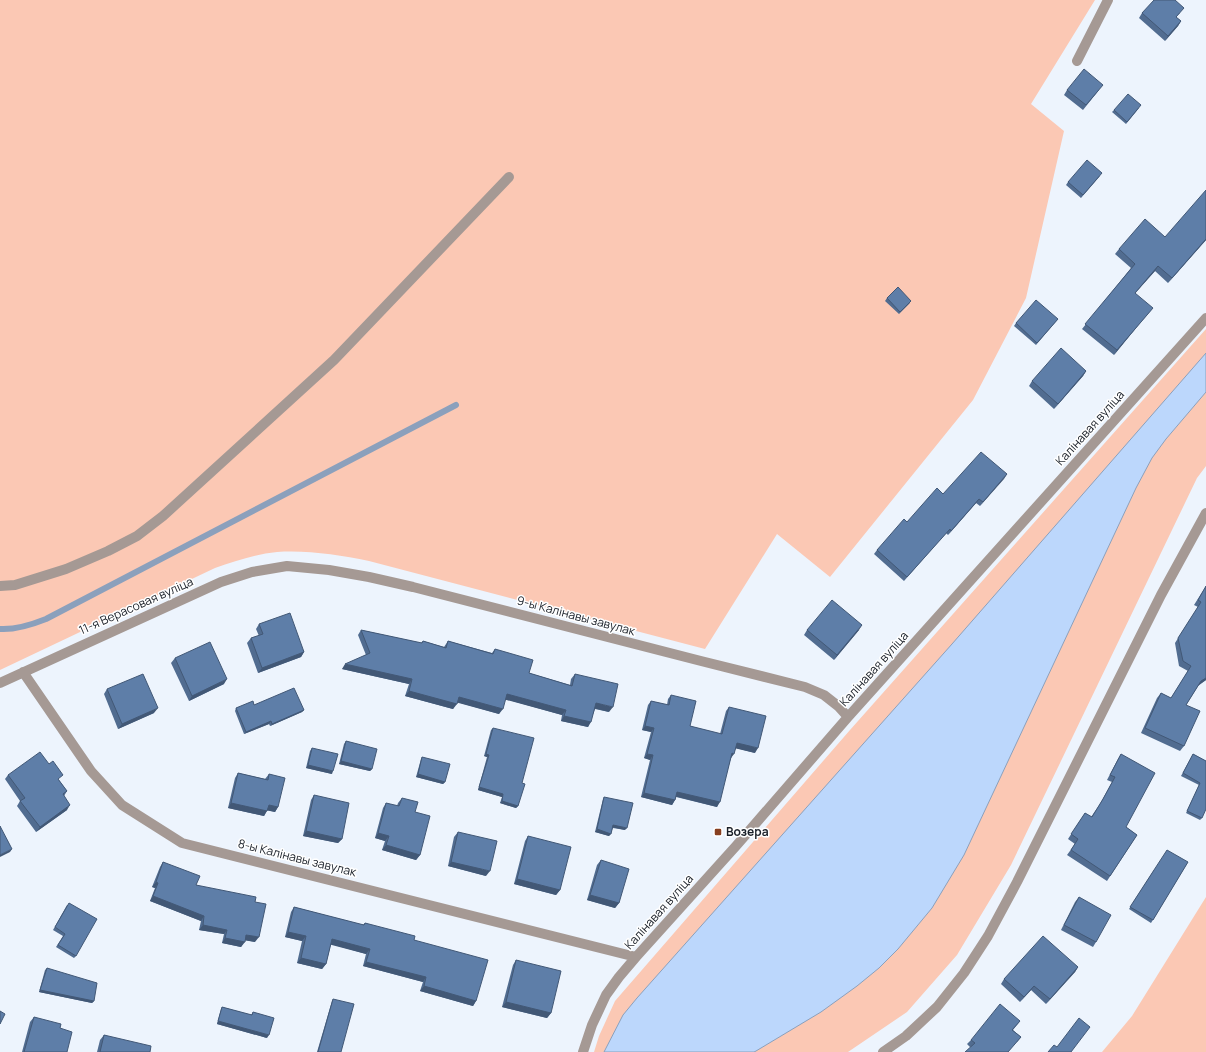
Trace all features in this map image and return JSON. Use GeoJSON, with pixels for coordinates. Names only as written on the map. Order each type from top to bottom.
{"type":"FeatureCollection","features":[{"type":"Feature","properties":{"kind":"street"},"geometry":{"type":"LineString","coordinates":[[1078,61],[1108,0]]}},
{"type":"Feature","properties":{"kind":"street"},"geometry":{"type":"LineString","coordinates":[[0,586],[15,585],[66,570],[137,536],[163,516],[334,360],[509,177]]}},
{"type":"Feature","properties":{"kind":"street","name":"Калінавая вуліца"},"geometry":{"type":"LineString","coordinates":[[583,1052],[592,1025],[606,995],[619,977],[736,846],[848,717],[1206,318]]}},
{"type":"Feature","properties":{"kind":"street"},"geometry":{"type":"LineString","coordinates":[[883,1052],[906,1036],[937,1007],[964,973],[988,936],[1018,882],[1161,595],[1206,513]]}},
{"type":"Feature","properties":{"kind":"street","name":"9-ы Калінавы завулак"},"geometry":{"type":"LineString","coordinates":[[287,566],[329,570],[413,587],[787,682],[805,687],[824,695],[838,706],[848,717]]}},
{"type":"Feature","properties":{"kind":"street","name":"11-я Верасовая вуліца"},"geometry":{"type":"LineString","coordinates":[[0,683],[221,582],[252,572],[287,566]]}},
{"type":"Feature","properties":{"kind":"street","name":"8-ы Калінавы завулак"},"geometry":{"type":"LineString","coordinates":[[23,672],[91,771],[122,805],[182,843],[636,957]]}},
{"type":"Feature","properties":{"kind":"shaded area"},"geometry":{"type":"Polygon","coordinates":[[[0,0],[1095,0],[1031,104],[1064,131],[1026,298],[973,400],[830,577],[777,534],[705,649],[369,561],[323,554],[277,552],[253,556],[215,568],[0,670],[0,0]]]}},
{"type":"Feature","properties":{"kind":"shaded area"},"geometry":{"type":"Polygon","coordinates":[[[1206,329],[1206,466],[1197,478],[1011,865],[957,955],[907,1012],[848,1052],[594,1052],[599,1036],[615,1001],[850,730],[1206,329]]]}},
{"type":"Feature","properties":{"kind":"shaded area"},"geometry":{"type":"Polygon","coordinates":[[[1206,897],[1206,1052],[1102,1052],[1132,1016],[1206,897]]]}},
{"type":"Feature","properties":{"kind":"water"},"geometry":{"type":"Polygon","coordinates":[[[1206,353],[1206,392],[1152,458],[1136,488],[964,855],[932,908],[898,949],[879,968],[857,986],[821,1012],[754,1052],[604,1052],[623,1015],[637,998],[952,644],[1206,353]]]}},
{"type":"Feature","properties":{"kind":"building"},"geometry":{"type":"Polygon","coordinates":[[[1154,0],[1175,0],[1184,8],[1176,17],[1181,21],[1168,36],[1142,13],[1154,0]]]}},
{"type":"Feature","properties":{"kind":"building"},"geometry":{"type":"Polygon","coordinates":[[[1084,69],[1103,85],[1086,105],[1067,90],[1084,69]]]}},
{"type":"Feature","properties":{"kind":"building"},"geometry":{"type":"Polygon","coordinates":[[[1128,94],[1141,105],[1127,122],[1114,110],[1128,94]]]}},
{"type":"Feature","properties":{"kind":"building"},"geometry":{"type":"Polygon","coordinates":[[[1087,160],[1102,173],[1083,195],[1068,182],[1087,160]]]}},
{"type":"Feature","properties":{"kind":"building"},"geometry":{"type":"Polygon","coordinates":[[[1206,190],[1206,239],[1172,278],[1158,266],[1135,293],[1153,308],[1117,350],[1085,324],[1135,264],[1119,249],[1145,219],[1165,237],[1206,190]]]}},
{"type":"Feature","properties":{"kind":"building"},"geometry":{"type":"Polygon","coordinates":[[[898,287],[911,301],[900,312],[887,298],[898,287]]]}},
{"type":"Feature","properties":{"kind":"building"},"geometry":{"type":"Polygon","coordinates":[[[1036,300],[1058,319],[1037,343],[1016,323],[1036,300]]]}},
{"type":"Feature","properties":{"kind":"building"},"geometry":{"type":"Polygon","coordinates":[[[1061,348],[1086,371],[1058,404],[1032,381],[1061,348]]]}},
{"type":"Feature","properties":{"kind":"building"},"geometry":{"type":"Polygon","coordinates":[[[981,452],[1007,474],[983,502],[979,499],[907,577],[877,550],[904,519],[907,522],[937,488],[943,494],[981,452]]]}},
{"type":"Feature","properties":{"kind":"building"},"geometry":{"type":"Polygon","coordinates":[[[1206,586],[1206,678],[1201,681],[1186,705],[1200,711],[1184,746],[1145,728],[1161,693],[1171,698],[1191,666],[1183,661],[1178,638],[1201,602],[1198,600],[1206,586]]]}},
{"type":"Feature","properties":{"kind":"building"},"geometry":{"type":"Polygon","coordinates":[[[832,600],[862,625],[837,655],[807,630],[832,600]]]}},
{"type":"Feature","properties":{"kind":"building"},"geometry":{"type":"Polygon","coordinates":[[[290,613],[304,652],[262,668],[251,638],[263,634],[259,624],[290,613]]]}},
{"type":"Feature","properties":{"kind":"building"},"geometry":{"type":"Polygon","coordinates":[[[361,630],[422,643],[423,641],[446,648],[448,641],[493,654],[495,649],[533,660],[529,673],[572,686],[575,674],[618,684],[613,707],[596,703],[591,722],[564,716],[566,710],[507,694],[503,709],[459,697],[457,704],[409,691],[412,679],[345,664],[370,653],[361,630]]]}},
{"type":"Feature","properties":{"kind":"building"},"geometry":{"type":"Polygon","coordinates":[[[210,642],[227,679],[192,696],[175,658],[210,642]]]}},
{"type":"Feature","properties":{"kind":"building"},"geometry":{"type":"Polygon","coordinates":[[[143,674],[158,708],[122,724],[107,689],[143,674]]]}},
{"type":"Feature","properties":{"kind":"building"},"geometry":{"type":"Polygon","coordinates":[[[294,688],[304,710],[272,724],[271,721],[246,732],[236,708],[253,701],[254,705],[294,688]]]}},
{"type":"Feature","properties":{"kind":"building"},"geometry":{"type":"Polygon","coordinates":[[[671,695],[696,701],[690,726],[722,734],[729,707],[766,716],[758,748],[737,743],[734,754],[732,753],[720,802],[677,792],[675,800],[644,793],[653,755],[647,754],[654,728],[645,726],[651,701],[669,705],[671,695]]]}},
{"type":"Feature","properties":{"kind":"building"},"geometry":{"type":"Polygon","coordinates":[[[493,728],[534,738],[522,783],[525,784],[518,806],[502,801],[503,794],[479,787],[489,755],[486,754],[493,728]]]}},
{"type":"Feature","properties":{"kind":"building"},"geometry":{"type":"Polygon","coordinates":[[[346,741],[377,749],[372,769],[341,761],[346,741]]]}},
{"type":"Feature","properties":{"kind":"building"},"geometry":{"type":"Polygon","coordinates":[[[312,748],[338,754],[333,771],[308,765],[312,748]]]}},
{"type":"Feature","properties":{"kind":"building"},"geometry":{"type":"Polygon","coordinates":[[[40,752],[49,764],[53,761],[63,775],[58,779],[67,791],[63,794],[70,805],[40,827],[20,801],[25,798],[8,775],[40,752]]]}},
{"type":"Feature","properties":{"kind":"building"},"geometry":{"type":"Polygon","coordinates":[[[1121,754],[1155,773],[1126,827],[1137,835],[1110,876],[1071,850],[1078,839],[1071,834],[1085,813],[1092,817],[1115,777],[1110,775],[1121,754]]]}},
{"type":"Feature","properties":{"kind":"building"},"geometry":{"type":"Polygon","coordinates":[[[1193,754],[1206,761],[1206,809],[1202,818],[1187,811],[1200,783],[1183,773],[1193,754]]]}},
{"type":"Feature","properties":{"kind":"building"},"geometry":{"type":"Polygon","coordinates":[[[422,757],[450,764],[445,782],[418,774],[422,757]]]}},
{"type":"Feature","properties":{"kind":"building"},"geometry":{"type":"Polygon","coordinates":[[[238,773],[268,780],[269,774],[285,778],[278,807],[269,805],[267,811],[231,803],[238,773]]]}},
{"type":"Feature","properties":{"kind":"building"},"geometry":{"type":"Polygon","coordinates":[[[314,795],[349,803],[342,839],[306,831],[314,795]]]}},
{"type":"Feature","properties":{"kind":"building"},"geometry":{"type":"Polygon","coordinates":[[[604,797],[633,803],[627,828],[613,825],[611,834],[597,829],[604,797]]]}},
{"type":"Feature","properties":{"kind":"building"},"geometry":{"type":"Polygon","coordinates":[[[402,798],[418,802],[415,812],[430,816],[420,855],[386,845],[389,836],[378,833],[386,803],[399,806],[402,798]]]}},
{"type":"Feature","properties":{"kind":"building"},"geometry":{"type":"Polygon","coordinates":[[[0,826],[12,849],[0,855],[0,826]]]}},
{"type":"Feature","properties":{"kind":"building"},"geometry":{"type":"Polygon","coordinates":[[[458,832],[497,841],[490,871],[451,862],[458,832]]]}},
{"type":"Feature","properties":{"kind":"building"},"geometry":{"type":"Polygon","coordinates":[[[528,836],[571,847],[560,890],[517,879],[528,836]]]}},
{"type":"Feature","properties":{"kind":"building"},"geometry":{"type":"Polygon","coordinates":[[[1167,850],[1188,862],[1153,920],[1130,907],[1167,850]]]}},
{"type":"Feature","properties":{"kind":"building"},"geometry":{"type":"Polygon","coordinates":[[[601,860],[629,869],[619,903],[590,895],[601,860]]]}},
{"type":"Feature","properties":{"kind":"building"},"geometry":{"type":"Polygon","coordinates":[[[163,862],[200,876],[196,885],[256,897],[255,902],[266,904],[259,937],[246,935],[245,942],[225,938],[227,930],[203,925],[204,916],[153,896],[163,862]]]}},
{"type":"Feature","properties":{"kind":"building"},"geometry":{"type":"Polygon","coordinates":[[[1079,897],[1111,915],[1096,942],[1064,925],[1079,897]]]}},
{"type":"Feature","properties":{"kind":"building"},"geometry":{"type":"Polygon","coordinates":[[[69,903],[97,919],[76,956],[58,945],[65,934],[55,927],[69,903]]]}},
{"type":"Feature","properties":{"kind":"building"},"geometry":{"type":"Polygon","coordinates":[[[294,907],[415,936],[414,940],[488,960],[476,1001],[424,986],[426,977],[366,962],[370,949],[332,939],[326,964],[301,958],[306,936],[288,932],[294,907]]]}},
{"type":"Feature","properties":{"kind":"building"},"geometry":{"type":"Polygon","coordinates":[[[1043,936],[1078,967],[1050,999],[1034,986],[1024,997],[1004,979],[1043,936]]]}},
{"type":"Feature","properties":{"kind":"building"},"geometry":{"type":"Polygon","coordinates":[[[516,960],[561,971],[551,1013],[506,1002],[516,960]]]}},
{"type":"Feature","properties":{"kind":"building"},"geometry":{"type":"Polygon","coordinates":[[[47,968],[97,983],[94,1001],[40,990],[47,968]]]}},
{"type":"Feature","properties":{"kind":"building"},"geometry":{"type":"Polygon","coordinates":[[[333,999],[354,1004],[341,1052],[318,1052],[333,999]]]}},
{"type":"Feature","properties":{"kind":"building"},"geometry":{"type":"Polygon","coordinates":[[[1000,1004],[1020,1021],[1012,1030],[1021,1037],[1008,1052],[965,1052],[975,1043],[971,1040],[1000,1004]]]}},
{"type":"Feature","properties":{"kind":"building"},"geometry":{"type":"Polygon","coordinates":[[[222,1007],[252,1015],[253,1012],[274,1018],[269,1035],[218,1021],[222,1007]]]}},
{"type":"Feature","properties":{"kind":"building"},"geometry":{"type":"Polygon","coordinates":[[[0,1011],[5,1014],[0,1024],[0,1011]]]}},
{"type":"Feature","properties":{"kind":"building"},"geometry":{"type":"Polygon","coordinates":[[[34,1017],[61,1024],[60,1028],[72,1032],[67,1052],[24,1052],[34,1017]]]}},
{"type":"Feature","properties":{"kind":"building"},"geometry":{"type":"Polygon","coordinates":[[[1079,1018],[1090,1027],[1071,1052],[1048,1052],[1054,1045],[1057,1047],[1079,1018]]]}},
{"type":"Feature","properties":{"kind":"building"},"geometry":{"type":"Polygon","coordinates":[[[104,1035],[151,1046],[150,1052],[100,1052],[104,1035]]]}},
{"type":"Feature","properties":{"kind":"waterway"},"geometry":{"type":"LineString","coordinates":[[0,629],[23,627],[46,619],[456,405]]}},
{"type":"Feature","properties":{"kind":"place","name":"Возера"},"geometry":{"type":"Point","coordinates":[718,832]}}]}
